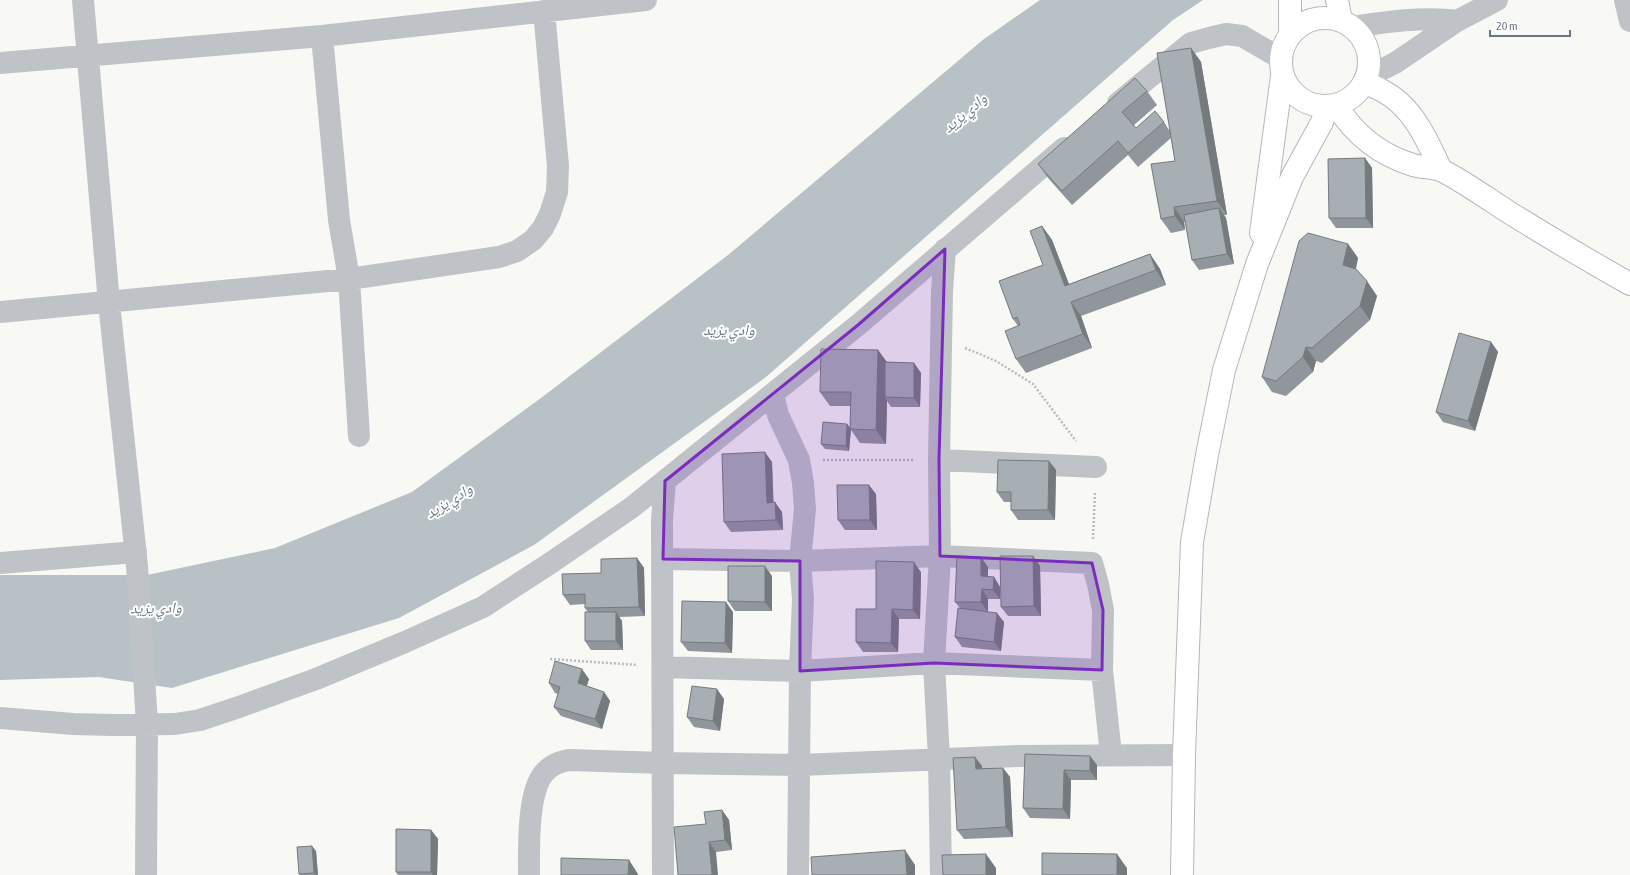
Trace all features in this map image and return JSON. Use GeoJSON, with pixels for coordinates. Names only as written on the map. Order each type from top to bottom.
{"type":"FeatureCollection","features":[{"type":"Feature","properties":{"kind":"main road"},"geometry":{"type":"LineString","coordinates":[[1290,0],[1290,34]]}},
{"type":"Feature","properties":{"kind":"main road"},"geometry":{"type":"LineString","coordinates":[[1257,264],[1283,46],[1290,34],[1300,25],[1313,19],[1343,16],[1360,35],[1365,44],[1369,66],[1365,80],[1357,93],[1347,101],[1332,106],[1313,105],[1300,99],[1289,89],[1281,67]]}},
{"type":"Feature","properties":{"kind":"main road"},"geometry":{"type":"LineString","coordinates":[[1365,80],[1382,90],[1411,114],[1424,132],[1441,170]]}},
{"type":"Feature","properties":{"kind":"main road"},"geometry":{"type":"LineString","coordinates":[[1332,106],[1358,133],[1379,149],[1413,165],[1441,170],[1571,250],[1630,284]]}},
{"type":"Feature","properties":{"kind":"main road"},"geometry":{"type":"LineString","coordinates":[[1182,875],[1184,755],[1192,542],[1207,455],[1224,370],[1257,264],[1292,177],[1332,106]]}},
{"type":"Feature","properties":{"kind":"street"},"geometry":{"type":"LineString","coordinates":[[83,0],[109,303],[136,559],[147,724],[146,875]]}},
{"type":"Feature","properties":{"kind":"street"},"geometry":{"type":"LineString","coordinates":[[0,63],[88,54],[322,36],[646,0]]}},
{"type":"Feature","properties":{"kind":"street"},"geometry":{"type":"LineString","coordinates":[[1365,80],[1395,63],[1457,21],[1497,0]]}},
{"type":"Feature","properties":{"kind":"street"},"geometry":{"type":"LineString","coordinates":[[1625,0],[1630,21]]}},
{"type":"Feature","properties":{"kind":"street"},"geometry":{"type":"LineString","coordinates":[[0,312],[109,303],[349,279],[499,257],[517,250],[533,240],[543,228],[550,214],[557,192],[558,166],[544,11]]}},
{"type":"Feature","properties":{"kind":"street"},"geometry":{"type":"LineString","coordinates":[[1343,16],[1394,21],[1438,18],[1457,21]]}},
{"type":"Feature","properties":{"kind":"street"},"geometry":{"type":"LineString","coordinates":[[1102,115],[1168,60],[1191,43],[1226,34],[1242,36],[1281,67]]}},
{"type":"Feature","properties":{"kind":"street"},"geometry":{"type":"LineString","coordinates":[[322,36],[338,213],[349,279],[359,436]]}},
{"type":"Feature","properties":{"kind":"street"},"geometry":{"type":"LineString","coordinates":[[0,718],[73,724],[175,724],[200,720],[239,708],[398,645],[483,607],[601,530],[631,508],[858,325],[944,249],[1078,136]]}},
{"type":"Feature","properties":{"kind":"street"},"geometry":{"type":"LineString","coordinates":[[941,875],[939,759],[934,664],[940,556],[939,460],[944,249]]}},
{"type":"Feature","properties":{"kind":"street"},"geometry":{"type":"LineString","coordinates":[[773,394],[778,415],[800,460],[805,509],[800,561],[803,599],[800,671],[798,875]]}},
{"type":"Feature","properties":{"kind":"street"},"geometry":{"type":"LineString","coordinates":[[939,460],[1096,467]]}},
{"type":"Feature","properties":{"kind":"street"},"geometry":{"type":"LineString","coordinates":[[663,875],[662,520],[665,481]]}},
{"type":"Feature","properties":{"kind":"street"},"geometry":{"type":"LineString","coordinates":[[663,559],[800,561],[940,556],[1092,563],[1103,610],[1102,670],[1111,755]]}},
{"type":"Feature","properties":{"kind":"street"},"geometry":{"type":"LineString","coordinates":[[0,563],[136,559]]}},
{"type":"Feature","properties":{"kind":"street"},"geometry":{"type":"LineString","coordinates":[[663,667],[800,671],[934,664],[1102,670]]}},
{"type":"Feature","properties":{"kind":"street"},"geometry":{"type":"LineString","coordinates":[[528,875],[533,796],[538,779],[556,763],[570,760],[800,765],[939,759],[1184,755]]}},
{"type":"Feature","properties":{"kind":"path"},"geometry":{"type":"LineString","coordinates":[[941,337],[996,361],[1033,384],[1096,467],[1092,563]]}},
{"type":"Feature","properties":{"kind":"path"},"geometry":{"type":"LineString","coordinates":[[800,460],[939,460]]}},
{"type":"Feature","properties":{"kind":"path"},"geometry":{"type":"LineString","coordinates":[[550,659],[663,667]]}},
{"type":"Feature","properties":{"kind":"highlighted area"},"geometry":{"type":"Polygon","coordinates":[[[945,249],[939,460],[940,556],[1092,563],[1103,610],[1102,670],[934,663],[800,671],[800,561],[663,559],[665,481],[858,325],[945,249]]]}},
{"type":"Feature","properties":{"kind":"water","name":"وادي يزيد"},"geometry":{"type":"Polygon","coordinates":[[[1040,0],[1203,0],[1173,20],[766,377],[534,545],[399,618],[172,688],[99,677],[0,680],[0,575],[147,575],[275,548],[412,492],[541,398],[728,255],[984,39],[1040,0]]]}},
{"type":"Feature","properties":{"kind":"building"},"geometry":{"type":"Polygon","coordinates":[[[1191,48],[1217,201],[1174,207],[1175,216],[1161,219],[1151,164],[1175,161],[1157,53],[1191,48]]]}},
{"type":"Feature","properties":{"kind":"building"},"geometry":{"type":"Polygon","coordinates":[[[1135,78],[1147,91],[1122,112],[1136,128],[1155,111],[1164,122],[1128,153],[1118,141],[1062,191],[1038,164],[1135,78]]]}},
{"type":"Feature","properties":{"kind":"building"},"geometry":{"type":"Polygon","coordinates":[[[1365,158],[1366,218],[1329,218],[1328,159],[1365,158]]]}},
{"type":"Feature","properties":{"kind":"building"},"geometry":{"type":"Polygon","coordinates":[[[1219,208],[1227,254],[1192,260],[1184,215],[1219,208]]]}},
{"type":"Feature","properties":{"kind":"building"},"geometry":{"type":"Polygon","coordinates":[[[1042,226],[1065,286],[1150,254],[1156,270],[1071,302],[1083,334],[1016,359],[1005,331],[1020,325],[1017,317],[1013,319],[999,281],[1043,265],[1030,231],[1042,226]]]}},
{"type":"Feature","properties":{"kind":"building"},"geometry":{"type":"Polygon","coordinates":[[[1308,233],[1348,244],[1343,265],[1356,269],[1367,281],[1360,306],[1312,348],[1306,347],[1303,357],[1276,381],[1262,377],[1299,241],[1308,233]]]}},
{"type":"Feature","properties":{"kind":"building"},"geometry":{"type":"Polygon","coordinates":[[[1459,333],[1491,342],[1468,421],[1436,412],[1459,333]]]}},
{"type":"Feature","properties":{"kind":"building"},"geometry":{"type":"Polygon","coordinates":[[[821,349],[878,350],[876,430],[850,429],[851,392],[820,392],[821,349]]]}},
{"type":"Feature","properties":{"kind":"building"},"geometry":{"type":"Polygon","coordinates":[[[885,362],[914,363],[914,398],[885,397],[885,362]]]}},
{"type":"Feature","properties":{"kind":"building"},"geometry":{"type":"Polygon","coordinates":[[[823,422],[847,424],[846,446],[821,444],[823,422]]]}},
{"type":"Feature","properties":{"kind":"building"},"geometry":{"type":"Polygon","coordinates":[[[765,452],[767,503],[775,502],[776,520],[724,522],[722,454],[765,452]]]}},
{"type":"Feature","properties":{"kind":"building"},"geometry":{"type":"Polygon","coordinates":[[[998,460],[1049,461],[1048,510],[1011,510],[1011,492],[997,492],[998,460]]]}},
{"type":"Feature","properties":{"kind":"building"},"geometry":{"type":"Polygon","coordinates":[[[837,485],[869,485],[870,520],[838,520],[837,485]]]}},
{"type":"Feature","properties":{"kind":"building"},"geometry":{"type":"Polygon","coordinates":[[[957,556],[981,557],[981,576],[994,577],[993,590],[982,589],[981,602],[955,602],[957,556]]]}},
{"type":"Feature","properties":{"kind":"building"},"geometry":{"type":"Polygon","coordinates":[[[1000,556],[1033,556],[1034,606],[1001,607],[1000,556]]]}},
{"type":"Feature","properties":{"kind":"building"},"geometry":{"type":"Polygon","coordinates":[[[637,558],[639,607],[585,608],[585,594],[563,595],[562,574],[601,573],[601,559],[637,558]]]}},
{"type":"Feature","properties":{"kind":"building"},"geometry":{"type":"Polygon","coordinates":[[[876,561],[914,562],[913,610],[892,609],[891,643],[856,642],[856,609],[876,609],[876,561]]]}},
{"type":"Feature","properties":{"kind":"building"},"geometry":{"type":"Polygon","coordinates":[[[728,566],[765,566],[765,602],[728,601],[728,566]]]}},
{"type":"Feature","properties":{"kind":"building"},"geometry":{"type":"Polygon","coordinates":[[[682,601],[726,602],[725,643],[681,642],[682,601]]]}},
{"type":"Feature","properties":{"kind":"building"},"geometry":{"type":"Polygon","coordinates":[[[958,608],[997,613],[994,642],[955,637],[958,608]]]}},
{"type":"Feature","properties":{"kind":"building"},"geometry":{"type":"Polygon","coordinates":[[[585,612],[616,612],[616,641],[585,641],[585,612]]]}},
{"type":"Feature","properties":{"kind":"building"},"geometry":{"type":"Polygon","coordinates":[[[555,661],[582,669],[578,683],[604,692],[595,719],[554,707],[560,687],[549,683],[555,661]]]}},
{"type":"Feature","properties":{"kind":"building"},"geometry":{"type":"Polygon","coordinates":[[[692,686],[717,689],[713,721],[687,717],[692,686]]]}},
{"type":"Feature","properties":{"kind":"building"},"geometry":{"type":"Polygon","coordinates":[[[1025,754],[1090,756],[1090,771],[1064,770],[1063,809],[1023,808],[1025,754]]]}},
{"type":"Feature","properties":{"kind":"building"},"geometry":{"type":"Polygon","coordinates":[[[975,757],[976,769],[1003,768],[1006,827],[957,830],[953,758],[975,757]]]}},
{"type":"Feature","properties":{"kind":"building"},"geometry":{"type":"Polygon","coordinates":[[[722,810],[725,840],[709,842],[712,875],[678,875],[674,827],[706,824],[704,812],[722,810]]]}},
{"type":"Feature","properties":{"kind":"building"},"geometry":{"type":"Polygon","coordinates":[[[396,829],[431,830],[431,872],[396,872],[396,829]]]}},
{"type":"Feature","properties":{"kind":"building"},"geometry":{"type":"Polygon","coordinates":[[[312,846],[314,873],[299,874],[297,847],[312,846]]]}},
{"type":"Feature","properties":{"kind":"building"},"geometry":{"type":"Polygon","coordinates":[[[905,850],[907,875],[812,875],[811,857],[905,850]]]}},
{"type":"Feature","properties":{"kind":"building"},"geometry":{"type":"Polygon","coordinates":[[[1042,853],[1117,854],[1117,875],[1042,875],[1042,853]]]}},
{"type":"Feature","properties":{"kind":"building"},"geometry":{"type":"Polygon","coordinates":[[[986,854],[986,875],[943,875],[942,855],[986,854]]]}},
{"type":"Feature","properties":{"kind":"building"},"geometry":{"type":"Polygon","coordinates":[[[561,858],[629,860],[628,875],[561,875],[561,858]]]}}]}
